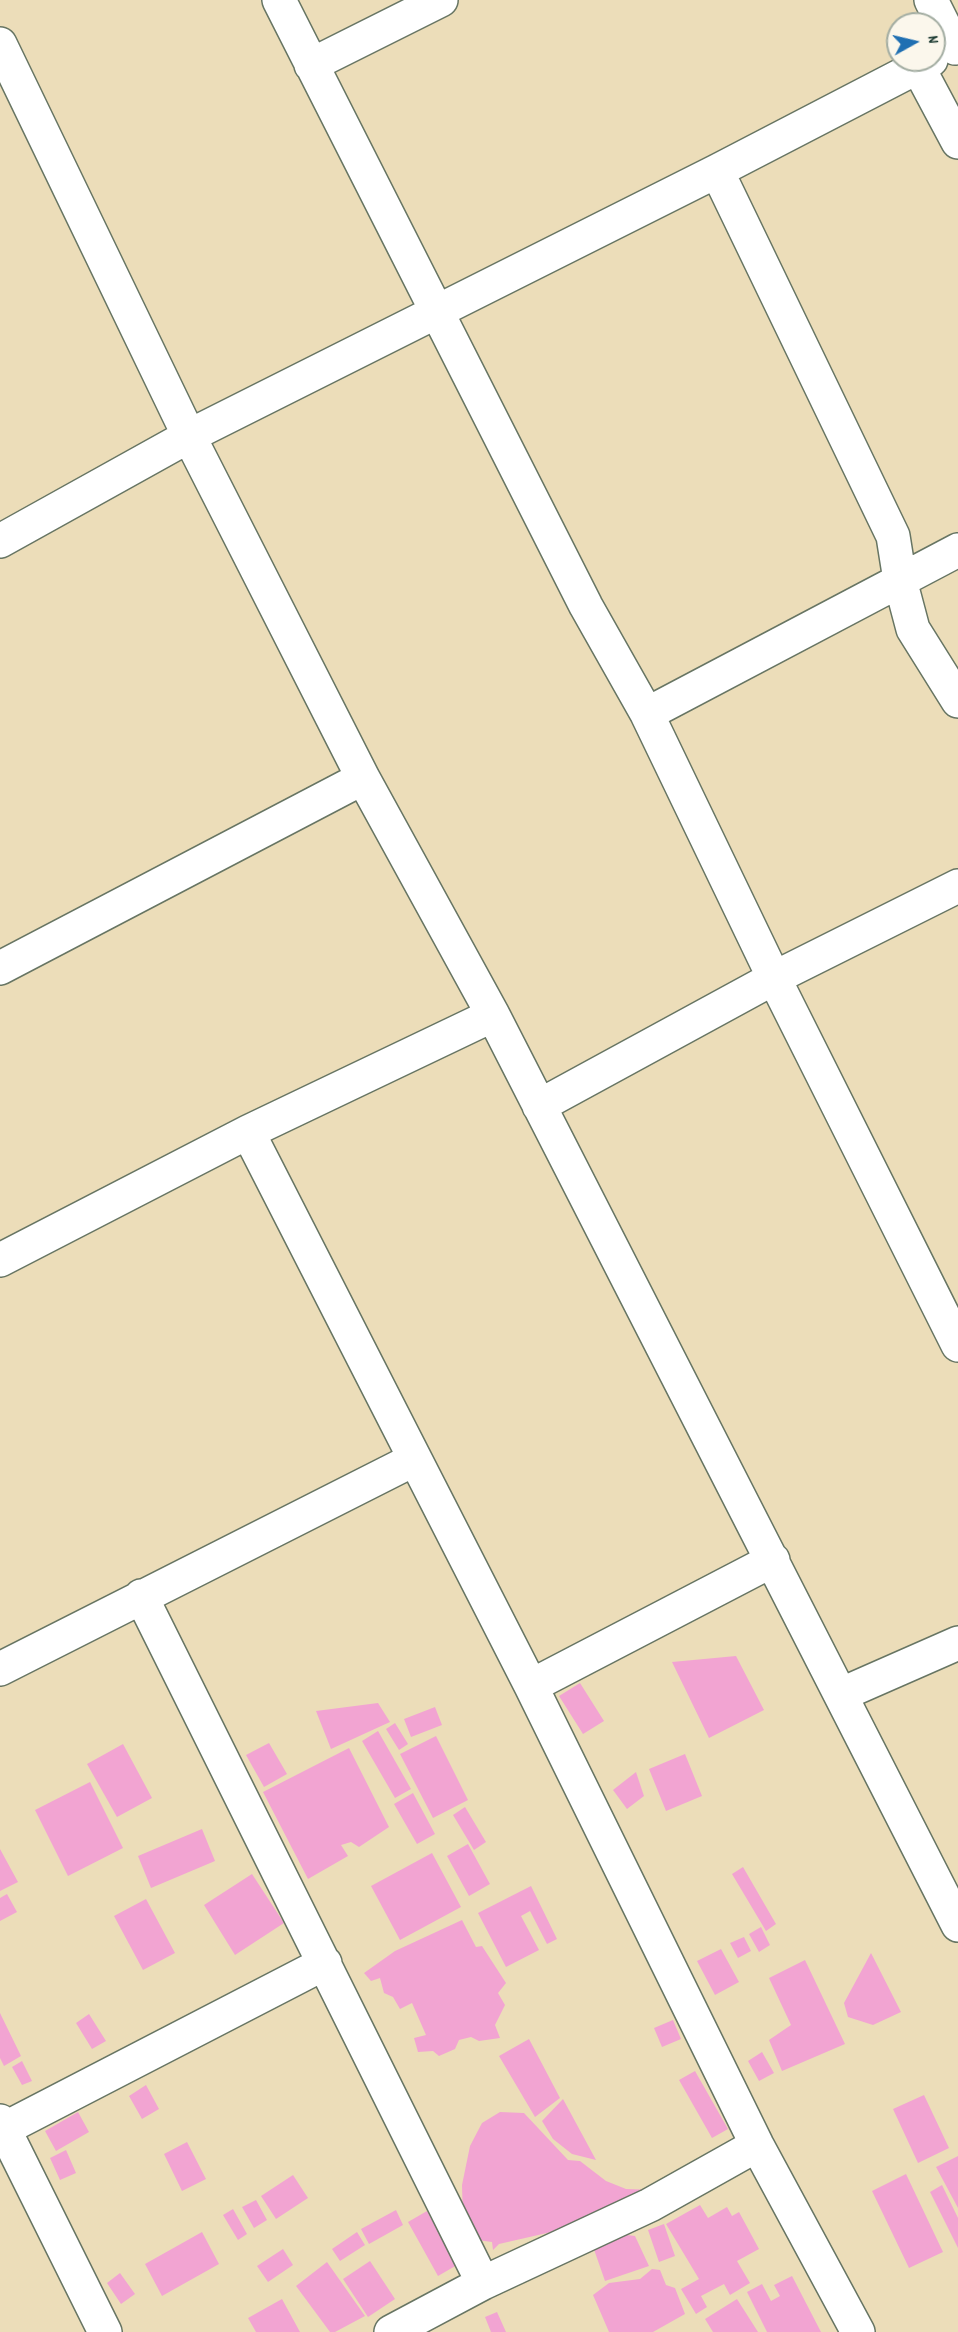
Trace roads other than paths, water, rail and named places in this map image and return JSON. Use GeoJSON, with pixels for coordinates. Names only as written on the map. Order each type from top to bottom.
{"type":"FeatureCollection","features":[{"type":"Feature","properties":{"kind":"street"},"geometry":{"type":"LineString","coordinates":[[279,0],[586,606],[647,714],[774,978],[958,1345]]}},
{"type":"Feature","properties":{"kind":"street"},"geometry":{"type":"LineString","coordinates":[[311,65],[441,0]]}},
{"type":"Feature","properties":{"kind":"street"},"geometry":{"type":"LineString","coordinates":[[0,44],[189,436],[363,778],[493,1015],[842,1694],[958,1925]]}},
{"type":"Feature","properties":{"kind":"street"},"geometry":{"type":"LineString","coordinates":[[0,541],[189,436],[717,171],[908,72]]}},
{"type":"Feature","properties":{"kind":"street"},"geometry":{"type":"LineString","coordinates":[[943,72],[958,142]]}},
{"type":"Feature","properties":{"kind":"street"},"geometry":{"type":"LineString","coordinates":[[717,171],[893,536],[900,580],[913,629],[958,701]]}},
{"type":"Feature","properties":{"kind":"street"},"geometry":{"type":"LineString","coordinates":[[647,714],[958,550]]}},
{"type":"Feature","properties":{"kind":"street"},"geometry":{"type":"LineString","coordinates":[[0,968],[363,778]]}},
{"type":"Feature","properties":{"kind":"street"},"geometry":{"type":"LineString","coordinates":[[539,1106],[774,978],[958,886]]}},
{"type":"Feature","properties":{"kind":"street"},"geometry":{"type":"LineString","coordinates":[[4,1246],[493,1015]]}},
{"type":"Feature","properties":{"kind":"street"},"geometry":{"type":"LineString","coordinates":[[248,1132],[413,1460],[531,1686],[757,2145],[858,2332]]}},
{"type":"Feature","properties":{"kind":"street"},"geometry":{"type":"LineString","coordinates":[[0,1669],[413,1460]]}},
{"type":"Feature","properties":{"kind":"street"},"geometry":{"type":"LineString","coordinates":[[531,1686],[773,1560]]}},
{"type":"Feature","properties":{"kind":"street"},"geometry":{"type":"LineString","coordinates":[[141,1596],[483,2283]]}},
{"type":"Feature","properties":{"kind":"street"},"geometry":{"type":"LineString","coordinates":[[842,1694],[958,1643]]}},
{"type":"Feature","properties":{"kind":"street"},"geometry":{"type":"LineString","coordinates":[[105,2332],[1,2127],[325,1963]]}},
{"type":"Feature","properties":{"kind":"street"},"geometry":{"type":"LineString","coordinates":[[391,2332],[483,2283],[650,2205],[757,2145]]}}]}
